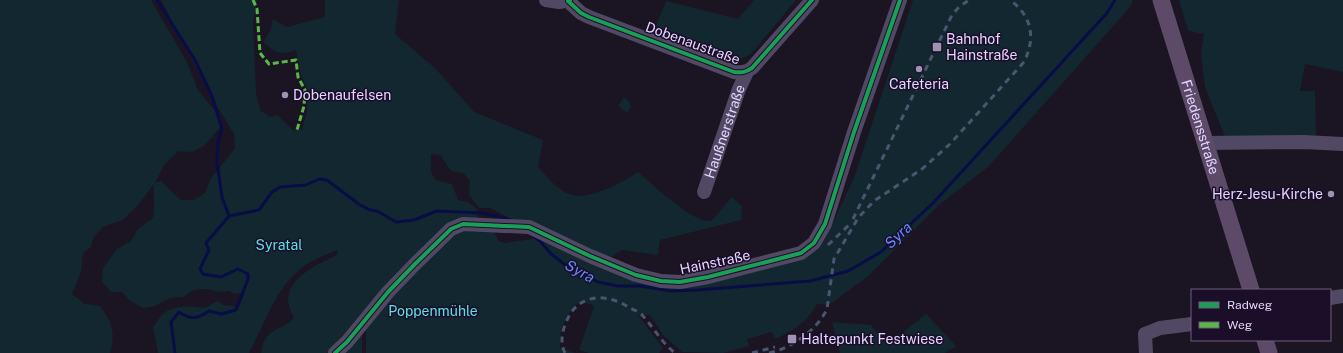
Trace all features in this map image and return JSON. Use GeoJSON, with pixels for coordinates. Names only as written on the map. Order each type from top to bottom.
{"type":"FeatureCollection","features":[{"type":"Feature","properties":{"kind":"main road","name":"Friedensstraße"},"geometry":{"type":"LineString","coordinates":[[1161,0],[1251,289]]}},
{"type":"Feature","properties":{"kind":"main road"},"geometry":{"type":"LineString","coordinates":[[1266,341],[1269,353]]}},
{"type":"Feature","properties":{"kind":"street","name":"Dobenaustraße"},"geometry":{"type":"LineString","coordinates":[[546,0],[559,2],[569,0],[581,13],[589,17],[734,72],[747,72],[812,0]]}},
{"type":"Feature","properties":{"kind":"street","name":"Hainstraße"},"geometry":{"type":"LineString","coordinates":[[335,353],[363,324],[388,292],[451,229],[463,224],[529,227],[596,259],[636,275],[661,281],[680,282],[708,277],[802,253],[814,243],[825,224],[854,132],[900,0]]}},
{"type":"Feature","properties":{"kind":"street","name":"Haußnerstraße"},"geometry":{"type":"LineString","coordinates":[[704,192],[739,89],[747,72]]}},
{"type":"Feature","properties":{"kind":"street"},"geometry":{"type":"LineString","coordinates":[[1206,142],[1304,142],[1343,144]]}},
{"type":"Feature","properties":{"kind":"street"},"geometry":{"type":"LineString","coordinates":[[1331,298],[1343,296]]}},
{"type":"Feature","properties":{"kind":"street"},"geometry":{"type":"LineString","coordinates":[[1146,353],[1145,334],[1160,328],[1191,324]]}},
{"type":"Feature","properties":{"kind":"green space"},"geometry":{"type":"Polygon","coordinates":[[[0,0],[151,0],[187,62],[198,90],[220,117],[220,128],[204,146],[192,152],[178,151],[164,165],[155,183],[161,181],[181,200],[194,200],[205,193],[210,180],[235,148],[234,134],[216,105],[161,0],[257,0],[253,22],[256,93],[260,110],[270,117],[277,115],[294,131],[302,129],[307,112],[308,91],[301,75],[296,50],[282,53],[271,49],[263,42],[270,31],[273,19],[287,27],[325,17],[325,0],[399,0],[395,34],[435,68],[474,112],[543,140],[538,167],[563,191],[571,195],[581,196],[591,194],[612,187],[638,172],[673,202],[694,216],[703,220],[711,221],[732,197],[742,206],[741,220],[660,240],[658,255],[622,250],[610,258],[564,236],[517,222],[490,208],[479,208],[469,195],[470,181],[463,173],[451,171],[440,155],[431,154],[431,171],[435,180],[452,184],[458,200],[468,202],[477,209],[479,224],[492,230],[496,234],[498,241],[504,243],[539,238],[649,282],[795,260],[828,232],[855,175],[913,0],[1133,0],[1131,6],[988,167],[940,204],[867,277],[829,305],[817,304],[804,321],[789,332],[775,339],[772,332],[747,339],[749,346],[723,353],[682,352],[663,335],[650,315],[638,315],[663,348],[659,353],[589,353],[579,350],[594,306],[581,301],[571,311],[564,322],[560,341],[560,348],[575,353],[366,353],[366,326],[327,353],[261,353],[263,344],[269,334],[294,318],[289,307],[288,300],[293,284],[313,267],[337,255],[338,250],[307,264],[287,283],[279,293],[249,353],[158,353],[153,327],[165,312],[180,307],[205,308],[217,301],[226,306],[233,305],[237,311],[245,292],[235,294],[229,291],[220,292],[206,289],[194,290],[183,297],[170,298],[155,306],[143,308],[130,301],[122,292],[111,292],[102,282],[103,268],[117,249],[131,241],[138,229],[153,218],[154,184],[139,204],[123,220],[103,227],[93,238],[91,247],[83,253],[81,272],[72,294],[85,304],[100,306],[104,312],[113,333],[110,353],[0,353],[0,0]]]}},
{"type":"Feature","properties":{"kind":"green space"},"geometry":{"type":"Polygon","coordinates":[[[754,0],[796,0],[751,54],[740,60],[732,60],[654,30],[666,1],[738,19],[754,0]]]}},
{"type":"Feature","properties":{"kind":"green space"},"geometry":{"type":"Polygon","coordinates":[[[1179,0],[1343,0],[1343,72],[1305,64],[1300,91],[1315,91],[1316,135],[1225,137],[1205,87],[1201,54],[1204,33],[1199,34],[1188,30],[1179,0]]]}},
{"type":"Feature","properties":{"kind":"green space"},"geometry":{"type":"Polygon","coordinates":[[[624,97],[629,101],[631,107],[627,113],[618,106],[624,97]]]}},
{"type":"Feature","properties":{"kind":"green space"},"geometry":{"type":"Polygon","coordinates":[[[926,314],[956,346],[945,353],[840,353],[832,322],[871,325],[887,345],[926,314]]]}},
{"type":"Feature","properties":{"kind":"green space"},"geometry":{"type":"Polygon","coordinates":[[[362,329],[362,353],[338,353],[362,329]]]}},
{"type":"Feature","properties":{"kind":"waterway"},"geometry":{"type":"LineString","coordinates":[[157,0],[195,60],[212,96],[222,129],[218,141],[217,162],[222,197],[229,216]]}},
{"type":"Feature","properties":{"kind":"waterway","name":"Syra"},"geometry":{"type":"LineString","coordinates":[[532,235],[541,242],[551,254],[568,267],[598,282],[618,286],[640,286],[671,291],[698,290],[810,281],[848,271],[881,252],[934,202],[1107,13],[1115,0]]}},
{"type":"Feature","properties":{"kind":"waterway","name":"Syra"},"geometry":{"type":"LineString","coordinates":[[175,353],[171,322],[179,312],[194,318],[209,311],[221,314],[236,310],[248,279],[248,274],[238,269],[221,277],[203,274],[200,269],[209,250],[206,243],[229,216],[259,210],[272,192],[280,187],[306,185],[319,179],[327,180],[360,205],[370,210],[377,211],[396,222],[414,220],[437,211],[483,213],[511,220]]}},
{"type":"Feature","properties":{"kind":"railway"},"geometry":{"type":"LineString","coordinates":[[853,219],[952,15],[959,7],[969,0]]}},
{"type":"Feature","properties":{"kind":"railway"},"geometry":{"type":"LineString","coordinates":[[769,353],[778,351],[803,337],[823,317],[827,309],[834,259],[858,218],[874,201],[922,169],[950,144],[1024,62],[1030,44],[1030,28],[1023,13],[1010,0]]}},
{"type":"Feature","properties":{"kind":"railway"},"geometry":{"type":"LineString","coordinates":[[828,245],[850,224]]}},
{"type":"Feature","properties":{"kind":"railway"},"geometry":{"type":"LineString","coordinates":[[565,353],[562,344],[562,335],[568,318],[580,304],[596,298],[605,298],[622,303],[640,313],[675,353]]}},
{"type":"Feature","properties":{"kind":"railway"},"geometry":{"type":"LineString","coordinates":[[752,353],[775,347]]}},
{"type":"Feature","properties":{"kind":"marked path"},"geometry":{"type":"LineString","coordinates":[[253,0],[257,9],[260,53],[269,64],[296,60],[298,77],[305,90],[304,106],[297,130]]}},
{"type":"Feature","properties":{"kind":"cycle path"},"geometry":{"type":"LineString","coordinates":[[570,0],[568,1],[581,13],[589,17],[734,72],[746,71],[752,68],[812,0]]}},
{"type":"Feature","properties":{"kind":"cycle path"},"geometry":{"type":"LineString","coordinates":[[335,353],[347,342],[388,292],[415,264],[451,229],[463,224],[529,227],[590,256],[636,275],[661,281],[680,282],[708,277],[801,253],[814,243],[825,224],[854,132],[900,0]]}},
{"type":"Feature","properties":{"kind":"place","name":"Bahnhof Hainstraße"},"geometry":{"type":"Point","coordinates":[937,47]}},
{"type":"Feature","properties":{"kind":"place","name":"Cafeteria"},"geometry":{"type":"Point","coordinates":[919,69]}},
{"type":"Feature","properties":{"kind":"place","name":"Dobenaufelsen"},"geometry":{"type":"Point","coordinates":[285,95]}},
{"type":"Feature","properties":{"kind":"place","name":"Herz-Jesu-Kirche"},"geometry":{"type":"Point","coordinates":[1331,194]}},
{"type":"Feature","properties":{"kind":"place","name":"Haltepunkt Festwiese"},"geometry":{"type":"Point","coordinates":[792,339]}},
{"type":"Feature","properties":{"kind":"park label","name":"Syratal"},"geometry":{"type":"Point","coordinates":[279,245]}},
{"type":"Feature","properties":{"kind":"park label","name":"Poppenmühle"},"geometry":{"type":"Point","coordinates":[433,311]}}]}
